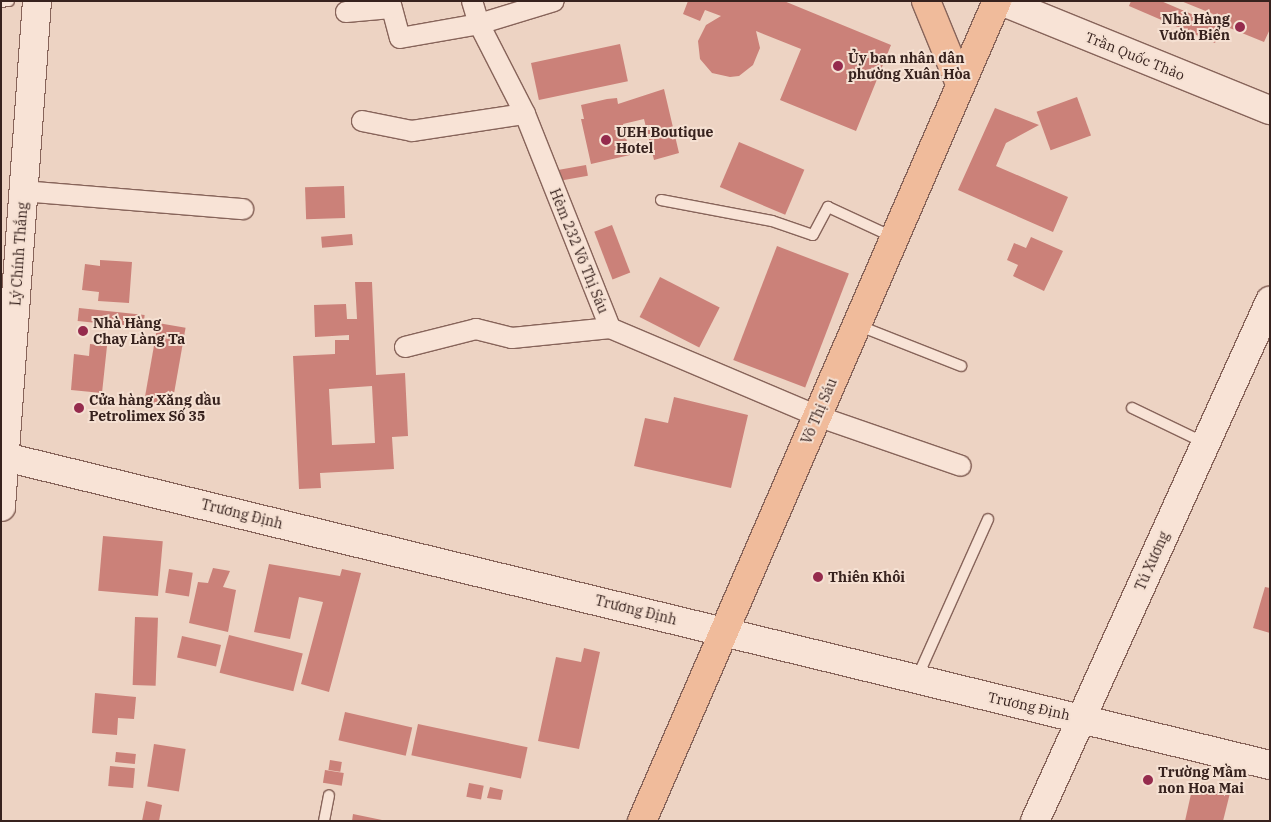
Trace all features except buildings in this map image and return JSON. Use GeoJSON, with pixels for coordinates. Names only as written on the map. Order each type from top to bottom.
{"type":"FeatureCollection","features":[{"type":"Feature","properties":{"kind":"main road"},"geometry":{"type":"LineString","coordinates":[[926,1],[960,84]]}},
{"type":"Feature","properties":{"kind":"main road","name":"Võ Thị Sáu"},"geometry":{"type":"LineString","coordinates":[[642,821],[997,1]]}},
{"type":"Feature","properties":{"kind":"street","name":"Lý Chính Thắng"},"geometry":{"type":"LineString","coordinates":[[1,507],[3,456],[37,1]]}},
{"type":"Feature","properties":{"kind":"street","name":"Hẻm 232 Võ Thị Sáu"},"geometry":{"type":"LineString","coordinates":[[472,1],[478,24],[525,114],[610,328],[817,416],[961,466]]}},
{"type":"Feature","properties":{"kind":"street"},"geometry":{"type":"LineString","coordinates":[[346,12],[390,4],[400,38],[478,24],[554,1]]}},
{"type":"Feature","properties":{"kind":"street","name":"Trần Quốc Thảo"},"geometry":{"type":"LineString","coordinates":[[1001,1],[1270,110]]}},
{"type":"Feature","properties":{"kind":"street"},"geometry":{"type":"LineString","coordinates":[[362,121],[412,131],[525,114]]}},
{"type":"Feature","properties":{"kind":"street"},"geometry":{"type":"LineString","coordinates":[[24,191],[243,209]]}},
{"type":"Feature","properties":{"kind":"street","name":"Tú Xương"},"geometry":{"type":"LineString","coordinates":[[1035,821],[1270,301]]}},
{"type":"Feature","properties":{"kind":"street"},"geometry":{"type":"LineString","coordinates":[[405,347],[476,329],[512,338],[610,328]]}},
{"type":"Feature","properties":{"kind":"street","name":"Trương Định"},"geometry":{"type":"LineString","coordinates":[[3,456],[1270,765]]}},
{"type":"Feature","properties":{"kind":"lane"},"geometry":{"type":"LineString","coordinates":[[1,2],[9,1]]}},
{"type":"Feature","properties":{"kind":"lane"},"geometry":{"type":"LineString","coordinates":[[661,200],[772,221],[813,236],[828,207],[894,237]]}},
{"type":"Feature","properties":{"kind":"lane"},"geometry":{"type":"LineString","coordinates":[[856,325],[961,366]]}},
{"type":"Feature","properties":{"kind":"lane"},"geometry":{"type":"LineString","coordinates":[[1132,408],[1206,444]]}},
{"type":"Feature","properties":{"kind":"lane"},"geometry":{"type":"LineString","coordinates":[[916,679],[988,520]]}},
{"type":"Feature","properties":{"kind":"lane"},"geometry":{"type":"LineString","coordinates":[[324,821],[329,795]]}},
{"type":"Feature","properties":{"kind":"place","name":"Nhà Hàng Vườn Biển"},"geometry":{"type":"Point","coordinates":[1240,27]}},
{"type":"Feature","properties":{"kind":"place","name":"Ủy ban nhân dân phường Xuân Hòa"},"geometry":{"type":"Point","coordinates":[838,66]}},
{"type":"Feature","properties":{"kind":"place","name":"UEH Boutique Hotel"},"geometry":{"type":"Point","coordinates":[606,140]}},
{"type":"Feature","properties":{"kind":"place","name":"Nhà Hàng Chay Làng Ta"},"geometry":{"type":"Point","coordinates":[83,331]}},
{"type":"Feature","properties":{"kind":"place","name":"Cửa hàng Xăng dầu Petrolimex Số 35"},"geometry":{"type":"Point","coordinates":[79,408]}},
{"type":"Feature","properties":{"kind":"place","name":"Thiên Khôi"},"geometry":{"type":"Point","coordinates":[818,577]}},
{"type":"Feature","properties":{"kind":"place","name":"Trường Mầm non Hoa Mai"},"geometry":{"type":"Point","coordinates":[1148,780]}}]}
